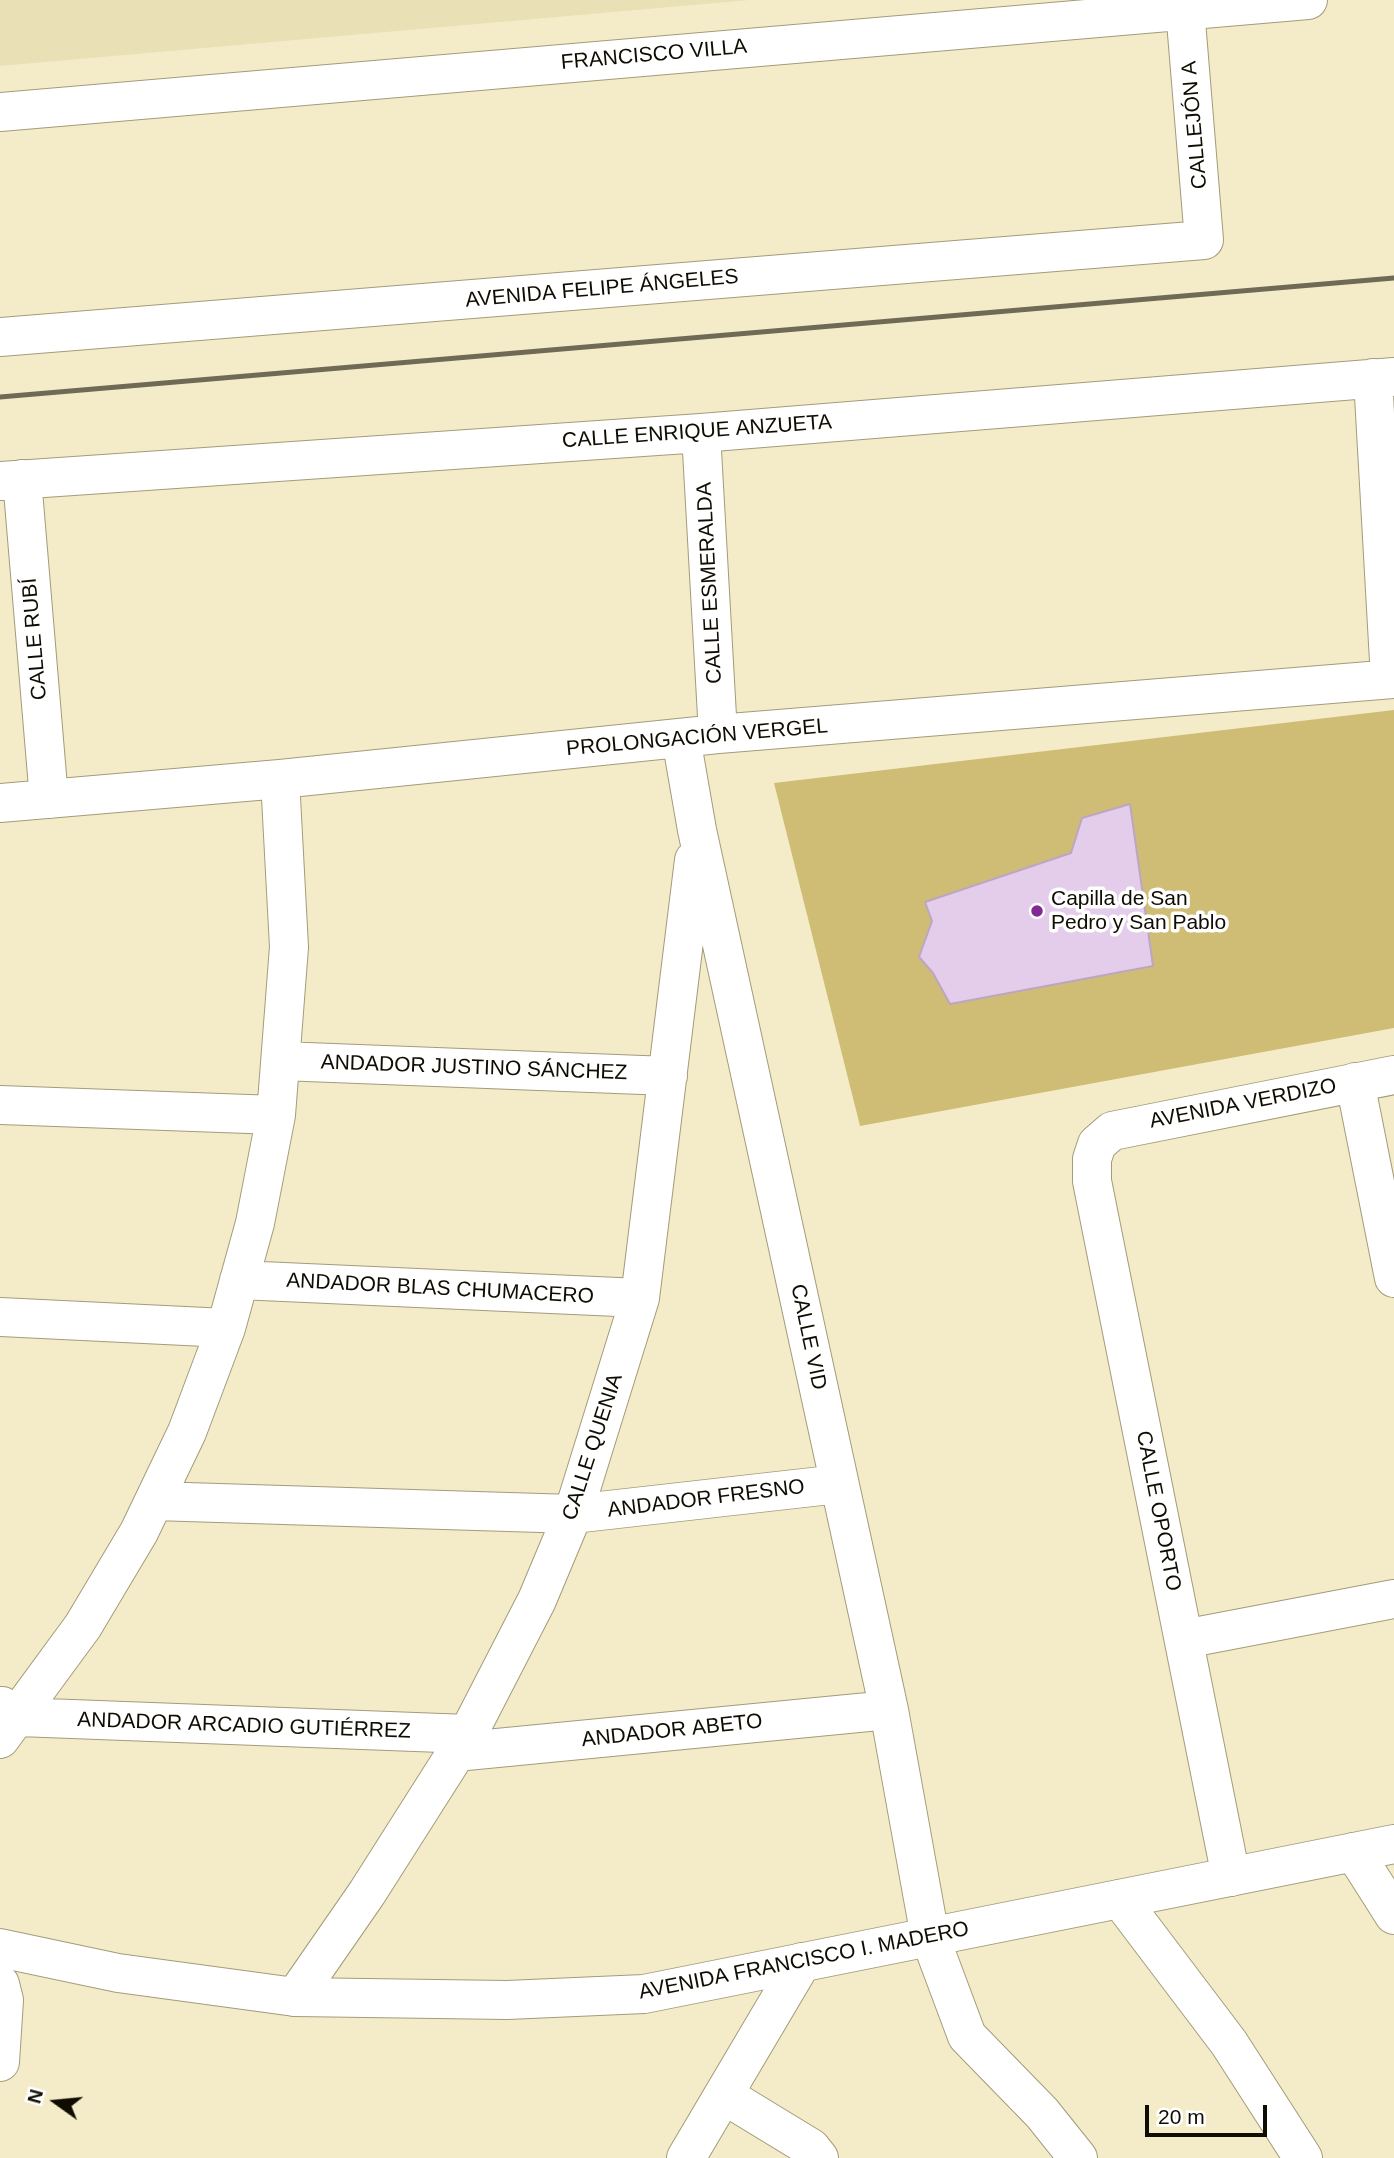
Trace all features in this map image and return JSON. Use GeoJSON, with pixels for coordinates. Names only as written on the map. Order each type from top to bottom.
{"type":"FeatureCollection","features":[{"type":"Feature","properties":{"kind":"street","name":"FRANCISCO VILLA"},"geometry":{"type":"LineString","coordinates":[[0,112],[1308,0]]}},
{"type":"Feature","properties":{"kind":"street","name":"CALLEJÓN A"},"geometry":{"type":"LineString","coordinates":[[1185,9],[1204,240]]}},
{"type":"Feature","properties":{"kind":"street","name":"AVENIDA FELIPE ÁNGELES"},"geometry":{"type":"LineString","coordinates":[[0,337],[1204,240]]}},
{"type":"Feature","properties":{"kind":"street","name":"CALLE ENRIQUE ANZUETA"},"geometry":{"type":"LineString","coordinates":[[11,480],[701,433],[1383,377]]}},
{"type":"Feature","properties":{"kind":"street"},"geometry":{"type":"LineString","coordinates":[[1383,377],[1392,679]]}},
{"type":"Feature","properties":{"kind":"street","name":"CALLE ESMERALDA"},"geometry":{"type":"LineString","coordinates":[[701,433],[718,734]]}},
{"type":"Feature","properties":{"kind":"street","name":"CALLE RUBÍ"},"geometry":{"type":"LineString","coordinates":[[11,480],[49,799]]}},
{"type":"Feature","properties":{"kind":"street","name":"PROLONGACIÓN VERGEL"},"geometry":{"type":"LineString","coordinates":[[0,803],[280,779],[718,734],[1392,679]]}},
{"type":"Feature","properties":{"kind":"street","name":"CALLE VID"},"geometry":{"type":"LineString","coordinates":[[681,738],[697,830],[888,1710],[930,1937],[967,2036],[1042,2113],[1078,2158]]}},
{"type":"Feature","properties":{"kind":"street"},"geometry":{"type":"LineString","coordinates":[[6,1720],[83,1626],[153,1501],[187,1432],[226,1328],[240,1280],[256,1223],[276,1115],[281,1061],[289,947],[280,779]]}},
{"type":"Feature","properties":{"kind":"street","name":"CALLE QUENIA"},"geometry":{"type":"LineString","coordinates":[[295,1997],[367,1893],[462,1743],[537,1600],[573,1514],[640,1298],[697,830]]}},
{"type":"Feature","properties":{"kind":"street","name":"ANDADOR JUSTINO SÁNCHEZ"},"geometry":{"type":"LineString","coordinates":[[281,1061],[668,1076]]}},
{"type":"Feature","properties":{"kind":"street","name":"AVENIDA VERDIZO"},"geometry":{"type":"LineString","coordinates":[[1097,1144],[1112,1131],[1124,1128],[1394,1075]]}},
{"type":"Feature","properties":{"kind":"street"},"geometry":{"type":"LineString","coordinates":[[1355,1082],[1394,1278]]}},
{"type":"Feature","properties":{"kind":"street"},"geometry":{"type":"LineString","coordinates":[[0,1105],[276,1115]]}},
{"type":"Feature","properties":{"kind":"street","name":"CALLE OPORTO"},"geometry":{"type":"LineString","coordinates":[[1097,1144],[1092,1159],[1091,1181],[1231,1877]]}},
{"type":"Feature","properties":{"kind":"street","name":"ANDADOR BLAS CHUMACERO"},"geometry":{"type":"LineString","coordinates":[[240,1280],[640,1298]]}},
{"type":"Feature","properties":{"kind":"street"},"geometry":{"type":"LineString","coordinates":[[0,1317],[226,1328]]}},
{"type":"Feature","properties":{"kind":"street","name":"ANDADOR FRESNO"},"geometry":{"type":"LineString","coordinates":[[153,1501],[573,1514],[839,1484]]}},
{"type":"Feature","properties":{"kind":"street"},"geometry":{"type":"LineString","coordinates":[[1184,1639],[1394,1598]]}},
{"type":"Feature","properties":{"kind":"street","name":"ANDADOR ABETO"},"geometry":{"type":"LineString","coordinates":[[462,1743],[888,1710]]}},
{"type":"Feature","properties":{"kind":"street","name":"ANDADOR ARCADIO GUTIÉRREZ"},"geometry":{"type":"LineString","coordinates":[[6,1720],[194,1725],[462,1743]]}},
{"type":"Feature","properties":{"kind":"street","name":"AVENIDA FRANCISCO I. MADERO"},"geometry":{"type":"LineString","coordinates":[[0,1948],[118,1973],[295,1997],[507,2000],[644,1994],[1394,1844]]}},
{"type":"Feature","properties":{"kind":"street"},"geometry":{"type":"LineString","coordinates":[[1354,1852],[1394,1915]]}},
{"type":"Feature","properties":{"kind":"street"},"geometry":{"type":"LineString","coordinates":[[1121,1899],[1229,2043],[1303,2158]]}},
{"type":"Feature","properties":{"kind":"street"},"geometry":{"type":"LineString","coordinates":[[686,2158],[802,1962]]}},
{"type":"Feature","properties":{"kind":"street"},"geometry":{"type":"LineString","coordinates":[[0,1984],[4,2000],[0,2062]]}},
{"type":"Feature","properties":{"kind":"street"},"geometry":{"type":"LineString","coordinates":[[724,2095],[811,2148],[819,2158]]}},
{"type":"Feature","properties":{"kind":"shaded area"},"geometry":{"type":"Polygon","coordinates":[[[0,0],[750,0],[0,66],[0,0]]]}},
{"type":"Feature","properties":{"kind":"shaded area"},"geometry":{"type":"Polygon","coordinates":[[[1394,710],[1394,1028],[860,1126],[774,783],[1394,710]]]}},
{"type":"Feature","properties":{"kind":"building","name":"Capilla de San Pedro y San Pablo"},"geometry":{"type":"Polygon","coordinates":[[[1130,804],[1153,966],[950,1004],[933,973],[919,957],[932,921],[925,902],[1071,853],[1082,818],[1130,804]]]}},
{"type":"Feature","properties":{"kind":"railway"},"geometry":{"type":"LineString","coordinates":[[0,397],[1394,278]]}},
{"type":"Feature","properties":{"kind":"place","name":"Capilla de San Pedro y San Pablo"},"geometry":{"type":"Point","coordinates":[1037,911]}}]}
